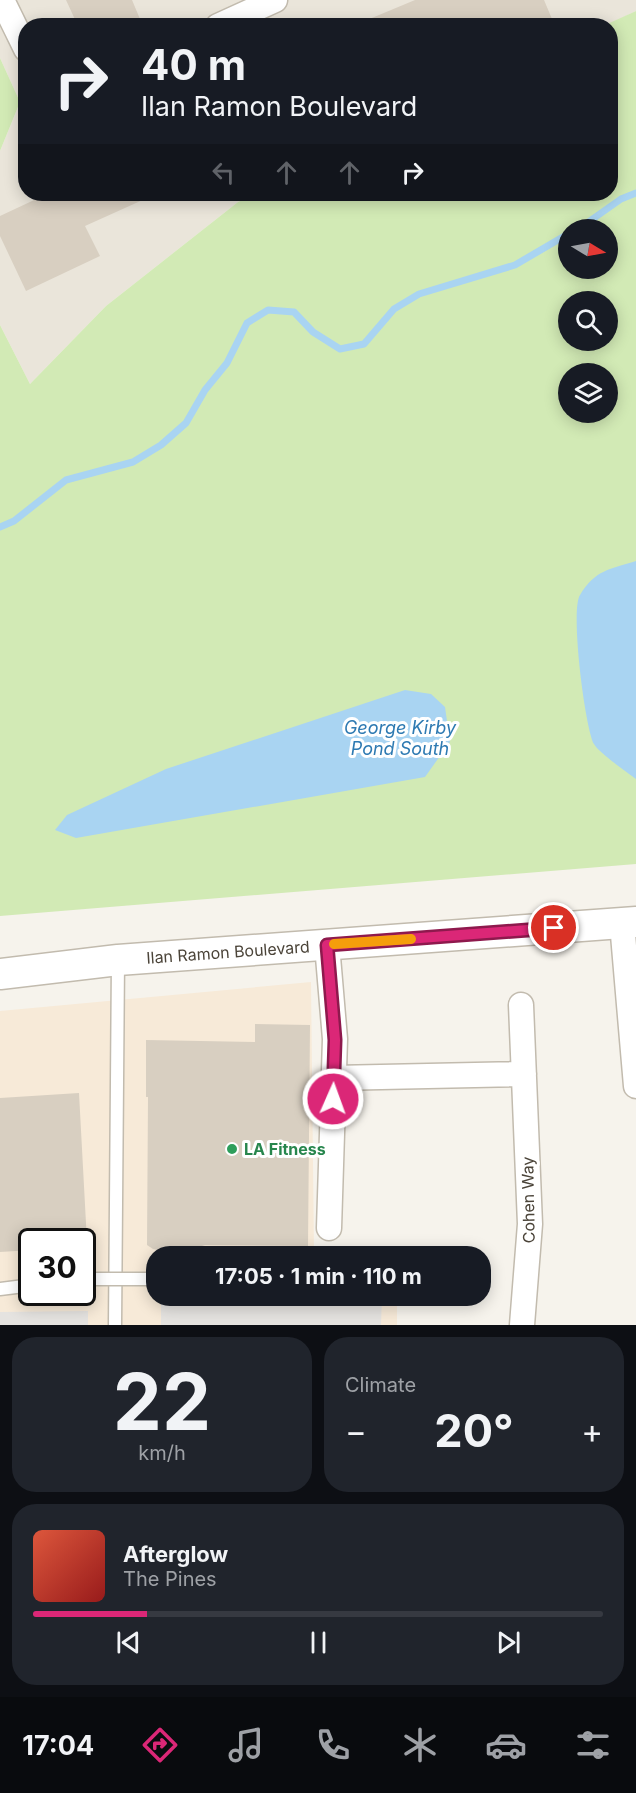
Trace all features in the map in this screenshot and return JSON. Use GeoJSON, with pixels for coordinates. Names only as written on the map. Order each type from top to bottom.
{"type":"FeatureCollection","features":[{"type":"Feature","properties":{"kind":"street"},"geometry":{"type":"LineString","coordinates":[[2,0],[18,33]]}},
{"type":"Feature","properties":{"kind":"street"},"geometry":{"type":"LineString","coordinates":[[236,18],[275,0]]}},
{"type":"Feature","properties":{"kind":"street"},"geometry":{"type":"LineString","coordinates":[[629,923],[636,1086]]}},
{"type":"Feature","properties":{"kind":"street","name":"Ilan Ramon Boulevard"},"geometry":{"type":"LineString","coordinates":[[0,974],[118,960],[629,923]]}},
{"type":"Feature","properties":{"kind":"street"},"geometry":{"type":"LineString","coordinates":[[327,945],[335,1040],[329,1228]]}},
{"type":"Feature","properties":{"kind":"street","name":"Cohen Way"},"geometry":{"type":"LineString","coordinates":[[521,1005],[530,1224],[522,1325]]}},
{"type":"Feature","properties":{"kind":"street"},"geometry":{"type":"LineString","coordinates":[[334,1078],[524,1074]]}},
{"type":"Feature","properties":{"kind":"lane"},"geometry":{"type":"LineString","coordinates":[[115,1325],[118,960]]}},
{"type":"Feature","properties":{"kind":"lane"},"geometry":{"type":"LineString","coordinates":[[96,1279],[146,1279]]}},
{"type":"Feature","properties":{"kind":"lane"},"geometry":{"type":"LineString","coordinates":[[0,1289],[18,1287]]}},
{"type":"Feature","properties":{"kind":"shaded area"},"geometry":{"type":"Polygon","coordinates":[[[0,0],[636,0],[636,11],[618,20],[18,18],[18,98],[0,58],[0,0]]]}},
{"type":"Feature","properties":{"kind":"shaded area"},"geometry":{"type":"Polygon","coordinates":[[[18,107],[18,201],[240,201],[106,306],[30,384],[0,325],[0,151],[18,107]]]}},
{"type":"Feature","properties":{"kind":"shaded area"},"geometry":{"type":"Polygon","coordinates":[[[311,982],[314,1246],[146,1246],[146,1306],[397,1306],[397,1325],[0,1325],[0,1011],[311,982]]]}},
{"type":"Feature","properties":{"kind":"shaded area"},"geometry":{"type":"Polygon","coordinates":[[[161,1306],[382,1306],[381,1325],[161,1325],[161,1306]]]}},
{"type":"Feature","properties":{"kind":"shaded area"},"geometry":{"type":"Polygon","coordinates":[[[88,1311],[88,1325],[0,1325],[0,1312],[88,1311]]]}},
{"type":"Feature","properties":{"kind":"green space"},"geometry":{"type":"Polygon","coordinates":[[[636,11],[636,864],[0,916],[0,325],[30,384],[106,306],[240,201],[618,201],[618,19],[636,11]]]}},
{"type":"Feature","properties":{"kind":"green space"},"geometry":{"type":"Polygon","coordinates":[[[0,58],[18,98],[18,107],[0,151],[0,58]]]}},
{"type":"Feature","properties":{"kind":"water"},"geometry":{"type":"Polygon","coordinates":[[[636,561],[636,779],[597,748],[590,733],[578,644],[577,605],[580,595],[597,575],[636,561]]]}},
{"type":"Feature","properties":{"kind":"water","name":"George Kirby Pond South"},"geometry":{"type":"Polygon","coordinates":[[[405,690],[431,694],[445,707],[450,742],[425,777],[76,838],[55,830],[67,815],[166,769],[405,690]]]}},
{"type":"Feature","properties":{"kind":"building"},"geometry":{"type":"Polygon","coordinates":[[[66,0],[132,0],[140,18],[74,18],[66,0]]]}},
{"type":"Feature","properties":{"kind":"building"},"geometry":{"type":"Polygon","coordinates":[[[415,0],[544,0],[552,18],[372,18],[415,0]]]}},
{"type":"Feature","properties":{"kind":"building"},"geometry":{"type":"Polygon","coordinates":[[[32,201],[140,201],[85,226],[100,256],[26,291],[0,236],[0,216],[32,201]]]}},
{"type":"Feature","properties":{"kind":"building"},"geometry":{"type":"Polygon","coordinates":[[[255,1024],[310,1025],[308,1246],[148,1246],[146,1040],[255,1042],[255,1024]]]}},
{"type":"Feature","properties":{"kind":"building"},"geometry":{"type":"Polygon","coordinates":[[[79,1093],[86,1228],[18,1228],[18,1251],[0,1252],[0,1098],[79,1093]]]}},
{"type":"Feature","properties":{"kind":"waterway"},"geometry":{"type":"LineString","coordinates":[[593,219],[621,199],[636,193]]}},
{"type":"Feature","properties":{"kind":"waterway"},"geometry":{"type":"LineString","coordinates":[[0,527],[14,521],[66,480],[133,462],[161,445],[186,423],[205,390],[227,363],[247,323],[268,310],[294,312],[313,332],[340,349],[364,344],[394,309],[419,294],[515,265],[558,240]]}},
{"type":"Feature","properties":{"kind":"slow traffic"},"geometry":{"type":"LineString","coordinates":[[334,944],[411,939]]}},
{"type":"Feature","properties":{"kind":"place","name":"LA Fitness"},"geometry":{"type":"Point","coordinates":[232,1149]}},
{"type":"Feature","properties":{"kind":"route"},"geometry":{"type":"LineString","coordinates":[[333,1099],[335,1040],[327,945],[554,928]]}}]}
